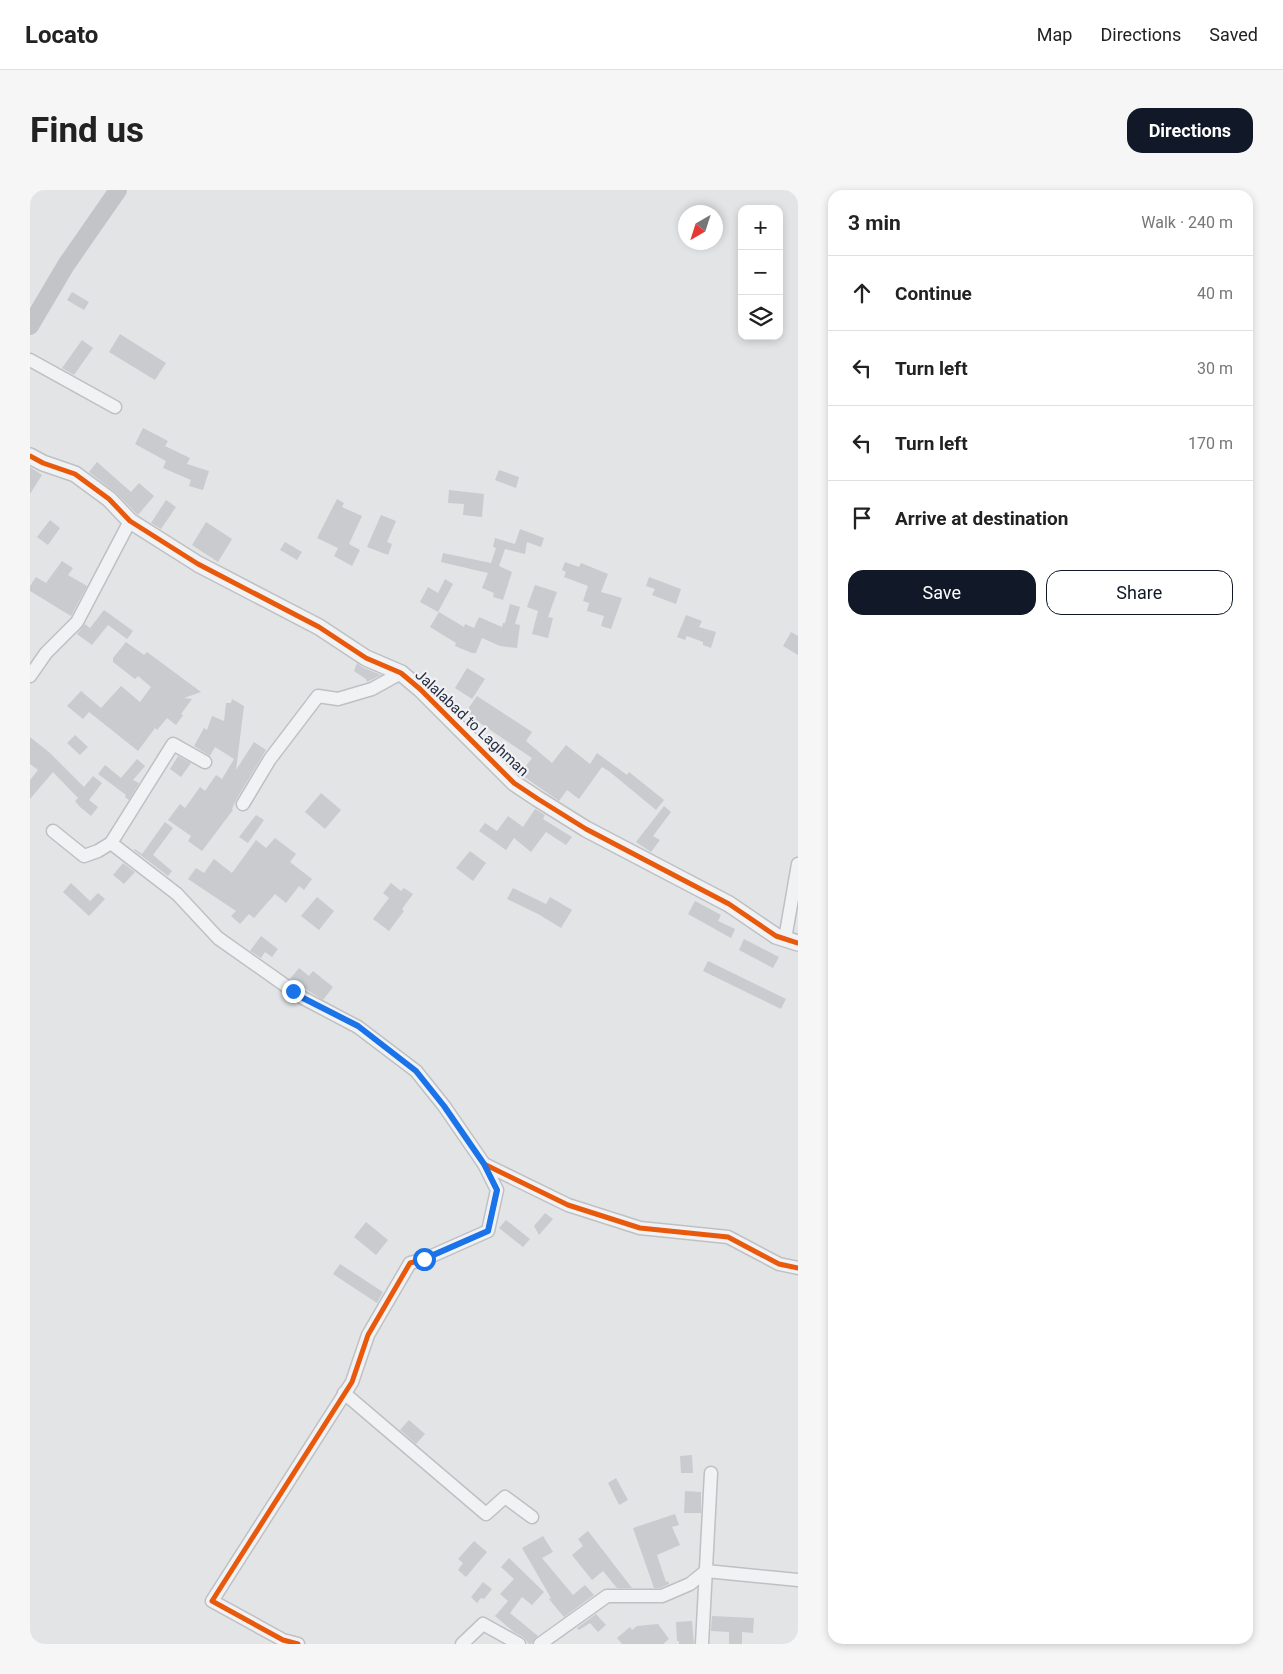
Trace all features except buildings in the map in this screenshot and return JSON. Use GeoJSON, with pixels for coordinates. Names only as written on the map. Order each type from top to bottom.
{"type":"FeatureCollection","features":[{"type":"Feature","properties":{"kind":"main road"},"geometry":{"type":"LineString","coordinates":[[30,326],[66,265],[118,190]]}},
{"type":"Feature","properties":{"kind":"street"},"geometry":{"type":"LineString","coordinates":[[30,360],[115,407]]}},
{"type":"Feature","properties":{"kind":"street","name":"Jalalabad to Laghman"},"geometry":{"type":"LineString","coordinates":[[30,456],[43,464],[75,474],[109,499],[130,521],[198,564],[319,628],[366,658],[401,673],[420,689],[514,782],[586,829],[729,904],[776,936],[792,941]]}},
{"type":"Feature","properties":{"kind":"street"},"geometry":{"type":"LineString","coordinates":[[32,668],[76,622],[130,521]]}},
{"type":"Feature","properties":{"kind":"street"},"geometry":{"type":"LineString","coordinates":[[243,804],[270,759],[318,696],[338,699],[372,689],[401,673]]}},
{"type":"Feature","properties":{"kind":"street"},"geometry":{"type":"LineString","coordinates":[[53,831],[84,856],[98,851],[111,843],[173,744],[205,762]]}},
{"type":"Feature","properties":{"kind":"street"},"geometry":{"type":"LineString","coordinates":[[111,843],[177,894],[218,938],[303,998],[358,1026],[416,1071],[444,1106],[484,1164],[497,1190],[488,1231],[424,1259],[410,1263],[368,1336],[352,1382],[212,1601],[283,1640],[298,1644]]}},
{"type":"Feature","properties":{"kind":"street"},"geometry":{"type":"LineString","coordinates":[[792,941],[798,864]]}},
{"type":"Feature","properties":{"kind":"street"},"geometry":{"type":"LineString","coordinates":[[484,1164],[568,1205],[640,1228],[728,1237],[779,1264],[798,1268]]}},
{"type":"Feature","properties":{"kind":"street"},"geometry":{"type":"LineString","coordinates":[[344,1393],[486,1514],[505,1497],[532,1516]]}},
{"type":"Feature","properties":{"kind":"street"},"geometry":{"type":"LineString","coordinates":[[702,1644],[711,1473]]}},
{"type":"Feature","properties":{"kind":"street"},"geometry":{"type":"LineString","coordinates":[[540,1644],[607,1596],[662,1596],[690,1584],[706,1571],[798,1580]]}},
{"type":"Feature","properties":{"kind":"street"},"geometry":{"type":"LineString","coordinates":[[462,1644],[483,1624],[519,1644]]}},
{"type":"Feature","properties":{"kind":"cycle path"},"geometry":{"type":"LineString","coordinates":[[30,456],[43,463],[75,474],[109,499],[130,521],[198,564],[319,627],[366,658],[401,673],[420,689],[514,783],[538,799],[586,829],[729,904],[776,936],[798,943]]}},
{"type":"Feature","properties":{"kind":"cycle path"},"geometry":{"type":"LineString","coordinates":[[298,1644],[283,1640],[212,1601],[352,1382],[368,1335],[410,1263],[425,1259],[488,1231],[497,1190],[484,1164],[568,1205],[640,1228],[728,1237],[779,1264],[798,1268]]}},
{"type":"Feature","properties":{"kind":"route"},"geometry":{"type":"LineString","coordinates":[[293,991],[358,1026],[416,1071],[444,1106],[484,1164],[497,1190],[488,1231],[424,1259]]}}]}
